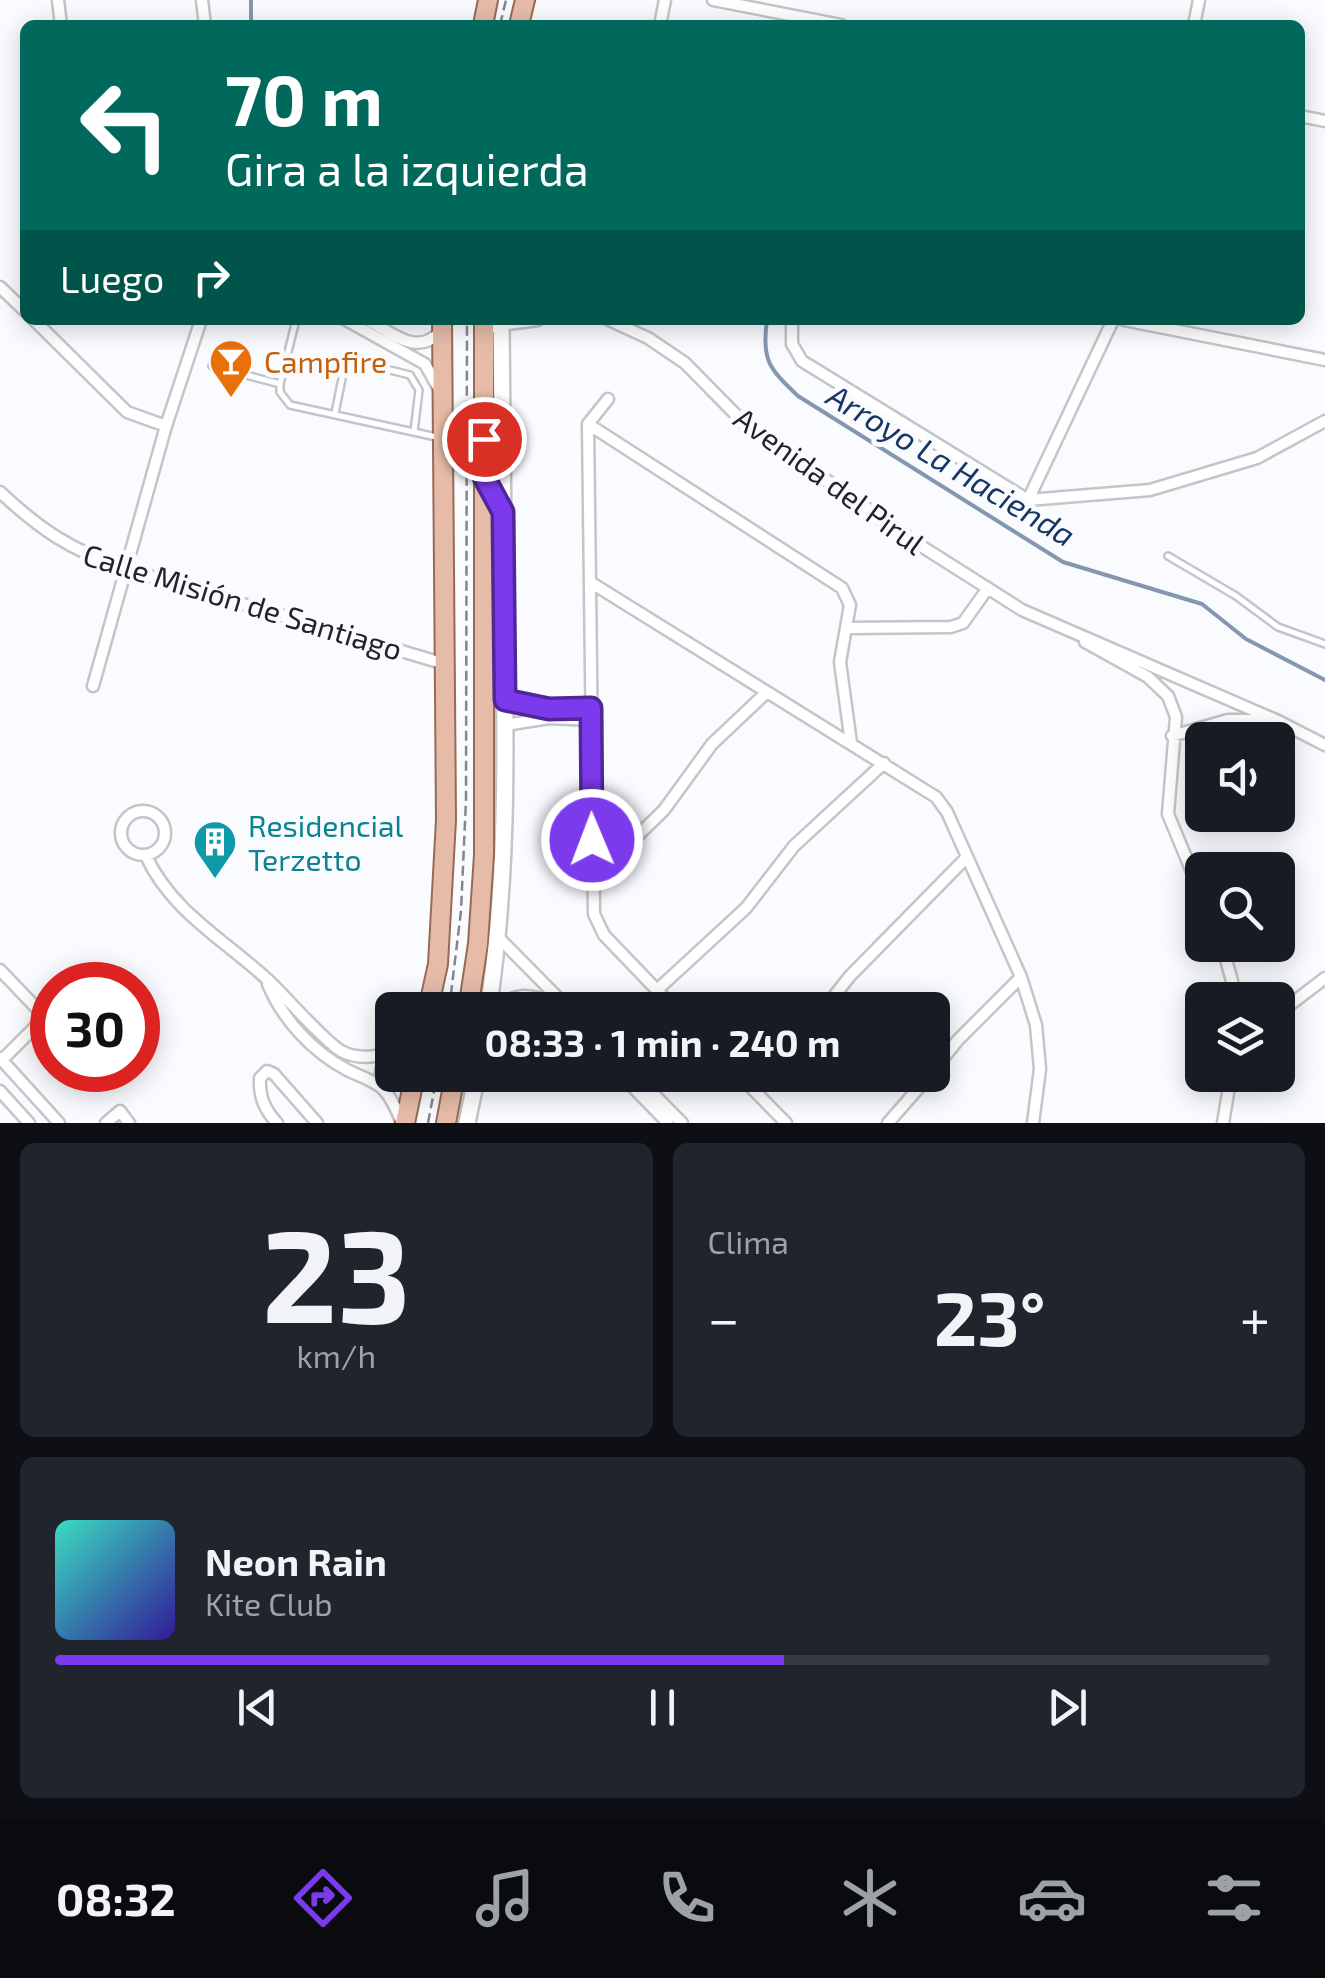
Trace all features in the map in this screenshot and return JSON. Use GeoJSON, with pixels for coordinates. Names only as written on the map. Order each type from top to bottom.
{"type":"FeatureCollection","features":[{"type":"Feature","properties":{"kind":"main road"},"geometry":{"type":"LineString","coordinates":[[432,992],[438,964],[446,820],[442,325]]}},
{"type":"Feature","properties":{"kind":"main road"},"geometry":{"type":"LineString","coordinates":[[471,992],[484,855],[484,325]]}},
{"type":"Feature","properties":{"kind":"main road"},"geometry":{"type":"LineString","coordinates":[[484,477],[503,512]]}},
{"type":"Feature","properties":{"kind":"main road"},"geometry":{"type":"LineString","coordinates":[[404,1123],[411,1092]]}},
{"type":"Feature","properties":{"kind":"main road"},"geometry":{"type":"LineString","coordinates":[[446,1123],[452,1092]]}},
{"type":"Feature","properties":{"kind":"street"},"geometry":{"type":"LineString","coordinates":[[713,0],[815,20]]}},
{"type":"Feature","properties":{"kind":"street"},"geometry":{"type":"LineString","coordinates":[[0,287],[20,306]]}},
{"type":"Feature","properties":{"kind":"street"},"geometry":{"type":"LineString","coordinates":[[39,325],[126,412],[166,426]]}},
{"type":"Feature","properties":{"kind":"street"},"geometry":{"type":"LineString","coordinates":[[93,686],[166,426],[199,325]]}},
{"type":"Feature","properties":{"kind":"street"},"geometry":{"type":"LineString","coordinates":[[355,325],[425,364],[444,404]]}},
{"type":"Feature","properties":{"kind":"street"},"geometry":{"type":"LineString","coordinates":[[377,325],[422,345],[432,342],[442,325]]}},
{"type":"Feature","properties":{"kind":"street"},"geometry":{"type":"LineString","coordinates":[[484,325],[503,512],[506,827],[494,992]]}},
{"type":"Feature","properties":{"kind":"street","name":"Avenida del Pirul"},"geometry":{"type":"LineString","coordinates":[[620,325],[685,363],[743,422],[918,544],[1022,610],[1061,626]]}},
{"type":"Feature","properties":{"kind":"street"},"geometry":{"type":"LineString","coordinates":[[792,325],[792,344],[802,361],[1028,500],[1150,490],[1258,458],[1325,421]]}},
{"type":"Feature","properties":{"kind":"street"},"geometry":{"type":"LineString","coordinates":[[1028,500],[1111,325]]}},
{"type":"Feature","properties":{"kind":"street"},"geometry":{"type":"LineString","coordinates":[[1149,325],[1325,360]]}},
{"type":"Feature","properties":{"kind":"street"},"geometry":{"type":"LineString","coordinates":[[608,398],[588,424],[592,880],[598,925],[657,990],[746,908],[794,846],[884,763]]}},
{"type":"Feature","properties":{"kind":"street"},"geometry":{"type":"LineString","coordinates":[[588,424],[842,588],[850,606],[840,662],[851,742]]}},
{"type":"Feature","properties":{"kind":"street","name":"Calle Misión de Santiago"},"geometry":{"type":"LineString","coordinates":[[0,492],[38,527],[78,552],[445,664]]}},
{"type":"Feature","properties":{"kind":"street"},"geometry":{"type":"LineString","coordinates":[[590,582],[936,797],[947,812],[1021,977],[1036,1025],[1040,1069],[1033,1123]]}},
{"type":"Feature","properties":{"kind":"street"},"geometry":{"type":"LineString","coordinates":[[849,628],[951,627],[962,623],[988,588]]}},
{"type":"Feature","properties":{"kind":"street"},"geometry":{"type":"LineString","coordinates":[[1061,626],[1325,745]]}},
{"type":"Feature","properties":{"kind":"street"},"geometry":{"type":"LineString","coordinates":[[1061,626],[1148,677],[1168,696],[1176,716],[1168,814],[1185,855]]}},
{"type":"Feature","properties":{"kind":"street"},"geometry":{"type":"LineString","coordinates":[[592,880],[664,810],[712,744],[768,692]]}},
{"type":"Feature","properties":{"kind":"street"},"geometry":{"type":"LineString","coordinates":[[505,700],[591,714]]}},
{"type":"Feature","properties":{"kind":"street"},"geometry":{"type":"LineString","coordinates":[[506,725],[591,714]]}},
{"type":"Feature","properties":{"kind":"street"},"geometry":{"type":"LineString","coordinates":[[1172,736],[1228,720],[1278,721]]}},
{"type":"Feature","properties":{"kind":"street"},"geometry":{"type":"LineString","coordinates":[[146,856],[164,842],[166,830],[162,820],[141,810],[122,824],[121,836],[134,854],[146,856],[172,898],[266,978],[341,1051],[375,1054]]}},
{"type":"Feature","properties":{"kind":"street"},"geometry":{"type":"LineString","coordinates":[[837,992],[967,857]]}},
{"type":"Feature","properties":{"kind":"street"},"geometry":{"type":"LineString","coordinates":[[499,938],[552,992]]}},
{"type":"Feature","properties":{"kind":"street"},"geometry":{"type":"LineString","coordinates":[[0,970],[46,1018],[1,1059],[59,1123]]}},
{"type":"Feature","properties":{"kind":"street"},"geometry":{"type":"LineString","coordinates":[[950,1050],[1021,977]]}},
{"type":"Feature","properties":{"kind":"street"},"geometry":{"type":"LineString","coordinates":[[266,978],[278,1007],[322,1054],[375,1083]]}},
{"type":"Feature","properties":{"kind":"street"},"geometry":{"type":"LineString","coordinates":[[1295,1001],[1325,978]]}},
{"type":"Feature","properties":{"kind":"street"},"geometry":{"type":"LineString","coordinates":[[278,1123],[268,1113],[259,1092],[260,1078],[267,1071],[274,1074],[316,1123]]}},
{"type":"Feature","properties":{"kind":"street"},"geometry":{"type":"LineString","coordinates":[[0,1091],[29,1123]]}},
{"type":"Feature","properties":{"kind":"street"},"geometry":{"type":"LineString","coordinates":[[386,1092],[404,1123]]}},
{"type":"Feature","properties":{"kind":"street"},"geometry":{"type":"LineString","coordinates":[[467,1123],[473,1092]]}},
{"type":"Feature","properties":{"kind":"street"},"geometry":{"type":"LineString","coordinates":[[637,1092],[668,1123]]}},
{"type":"Feature","properties":{"kind":"street"},"geometry":{"type":"LineString","coordinates":[[651,1092],[682,1123]]}},
{"type":"Feature","properties":{"kind":"street"},"geometry":{"type":"LineString","coordinates":[[756,1092],[786,1123]]}},
{"type":"Feature","properties":{"kind":"street"},"geometry":{"type":"LineString","coordinates":[[888,1123],[915,1092]]}},
{"type":"Feature","properties":{"kind":"street"},"geometry":{"type":"LineString","coordinates":[[1223,1123],[1228,1092]]}},
{"type":"Feature","properties":{"kind":"street"},"geometry":{"type":"LineString","coordinates":[[106,1123],[120,1111],[129,1123]]}},
{"type":"Feature","properties":{"kind":"lane"},"geometry":{"type":"LineString","coordinates":[[295,325],[280,384],[280,392],[290,405],[444,438]]}},
{"type":"Feature","properties":{"kind":"lane"},"geometry":{"type":"LineString","coordinates":[[334,414],[346,359],[410,375],[419,390],[414,432]]}},
{"type":"Feature","properties":{"kind":"lane"},"geometry":{"type":"LineString","coordinates":[[212,366],[280,384]]}},
{"type":"Feature","properties":{"kind":"lane"},"geometry":{"type":"LineString","coordinates":[[1168,556],[1236,596],[1278,627],[1325,644]]}},
{"type":"Feature","properties":{"kind":"path"},"geometry":{"type":"LineString","coordinates":[[451,992],[461,911],[466,800],[467,336],[480,325]]}},
{"type":"Feature","properties":{"kind":"path"},"geometry":{"type":"LineString","coordinates":[[428,1123],[434,1092]]}},
{"type":"Feature","properties":{"kind":"waterway","name":"Arroyo La Hacienda"},"geometry":{"type":"LineString","coordinates":[[251,0],[251,20]]}},
{"type":"Feature","properties":{"kind":"waterway","name":"Arroyo La Hacienda"},"geometry":{"type":"LineString","coordinates":[[767,325],[765,345],[770,363],[798,396],[1063,562],[1202,604],[1246,639],[1325,680]]}},
{"type":"Feature","properties":{"kind":"place","name":"Campfire"},"geometry":{"type":"Point","coordinates":[231,399]}},
{"type":"Feature","properties":{"kind":"place","name":"Residencial Terzetto"},"geometry":{"type":"Point","coordinates":[215,880]}},
{"type":"Feature","properties":{"kind":"route"},"geometry":{"type":"LineString","coordinates":[[484,439],[484,477],[503,512],[505,700],[549,709],[591,708],[592,840]]}}]}
